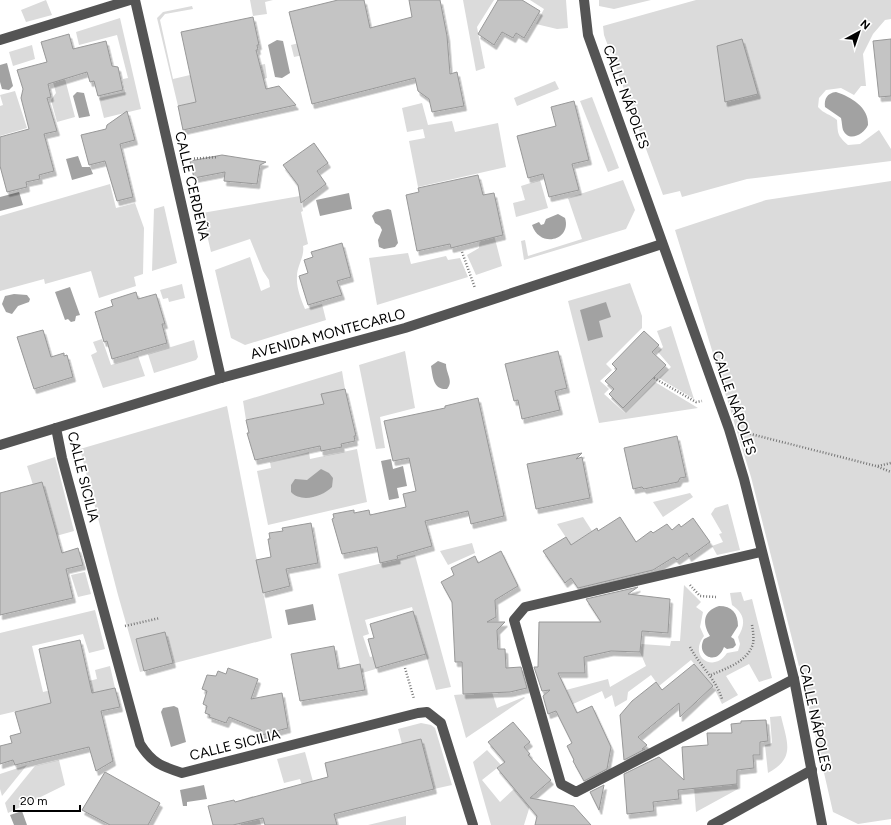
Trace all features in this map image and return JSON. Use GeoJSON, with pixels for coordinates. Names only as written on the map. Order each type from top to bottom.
{"type":"FeatureCollection","features":[{"type":"Feature","properties":{"kind":"street"},"geometry":{"type":"LineString","coordinates":[[0,40],[130,0]]}},
{"type":"Feature","properties":{"kind":"street","name":"CALLE CERDEÑA"},"geometry":{"type":"LineString","coordinates":[[135,0],[221,378]]}},
{"type":"Feature","properties":{"kind":"street","name":"CALLE NÁPOLES"},"geometry":{"type":"LineString","coordinates":[[584,0],[588,35],[718,397],[744,479],[761,552],[794,679],[822,825]]}},
{"type":"Feature","properties":{"kind":"street","name":"AVENIDA MONTECARLO"},"geometry":{"type":"LineString","coordinates":[[0,445],[221,378],[405,328],[662,244]]}},
{"type":"Feature","properties":{"kind":"street","name":"CALLE SICILIA"},"geometry":{"type":"LineString","coordinates":[[56,428],[62,458],[140,744],[147,756],[160,766],[182,773],[418,713]]}},
{"type":"Feature","properties":{"kind":"street"},"geometry":{"type":"LineString","coordinates":[[761,552],[525,607],[514,620],[561,784],[576,792],[794,679]]}},
{"type":"Feature","properties":{"kind":"street"},"geometry":{"type":"LineString","coordinates":[[418,713],[427,712],[441,723],[473,825]]}},
{"type":"Feature","properties":{"kind":"street"},"geometry":{"type":"LineString","coordinates":[[712,825],[812,770]]}},
{"type":"Feature","properties":{"kind":"path"},"geometry":{"type":"LineString","coordinates":[[172,163],[198,157],[218,157]]}},
{"type":"Feature","properties":{"kind":"path"},"geometry":{"type":"LineString","coordinates":[[462,252],[480,303]]}},
{"type":"Feature","properties":{"kind":"path"},"geometry":{"type":"LineString","coordinates":[[654,378],[696,402],[718,397]]}},
{"type":"Feature","properties":{"kind":"path"},"geometry":{"type":"LineString","coordinates":[[729,429],[876,466],[891,472]]}},
{"type":"Feature","properties":{"kind":"path"},"geometry":{"type":"LineString","coordinates":[[876,466],[891,464]]}},
{"type":"Feature","properties":{"kind":"path"},"geometry":{"type":"LineString","coordinates":[[680,572],[700,596],[716,598]]}},
{"type":"Feature","properties":{"kind":"path"},"geometry":{"type":"LineString","coordinates":[[109,630],[160,618]]}},
{"type":"Feature","properties":{"kind":"path"},"geometry":{"type":"LineString","coordinates":[[711,675],[732,666],[746,656],[753,643],[752,625]]}},
{"type":"Feature","properties":{"kind":"path"},"geometry":{"type":"LineString","coordinates":[[690,647],[698,661],[711,675],[718,687],[728,713]]}},
{"type":"Feature","properties":{"kind":"path"},"geometry":{"type":"LineString","coordinates":[[405,668],[418,713]]}},
{"type":"Feature","properties":{"kind":"shaded area"},"geometry":{"type":"Polygon","coordinates":[[[46,0],[52,15],[26,22],[21,10],[46,0]]]}},
{"type":"Feature","properties":{"kind":"shaded area"},"geometry":{"type":"Polygon","coordinates":[[[250,0],[273,0],[265,2],[267,14],[253,16],[250,0]]]}},
{"type":"Feature","properties":{"kind":"shaded area"},"geometry":{"type":"Polygon","coordinates":[[[463,0],[494,0],[477,27],[485,68],[476,71],[463,0]]]}},
{"type":"Feature","properties":{"kind":"shaded area"},"geometry":{"type":"Polygon","coordinates":[[[530,0],[566,0],[568,28],[557,29],[536,24],[544,9],[530,0]]]}},
{"type":"Feature","properties":{"kind":"shaded area"},"geometry":{"type":"Polygon","coordinates":[[[599,0],[651,0],[614,9],[599,6],[599,0]]]}},
{"type":"Feature","properties":{"kind":"shaded area"},"geometry":{"type":"Polygon","coordinates":[[[696,0],[891,0],[891,19],[885,20],[873,34],[863,54],[866,86],[861,86],[854,95],[841,88],[826,90],[819,98],[818,107],[837,120],[839,134],[848,145],[860,144],[879,130],[891,149],[891,161],[747,179],[682,197],[680,191],[663,195],[604,35],[603,26],[696,0]]]}},
{"type":"Feature","properties":{"kind":"shaded area"},"geometry":{"type":"Polygon","coordinates":[[[192,6],[193,9],[165,14],[160,20],[173,79],[190,75],[191,77],[265,64],[267,78],[194,93],[196,102],[178,106],[157,18],[163,12],[192,6]]]}},
{"type":"Feature","properties":{"kind":"shaded area"},"geometry":{"type":"Polygon","coordinates":[[[120,18],[141,109],[104,118],[99,98],[126,92],[123,79],[128,78],[117,35],[79,45],[76,32],[120,18]]]}},
{"type":"Feature","properties":{"kind":"shaded area"},"geometry":{"type":"Polygon","coordinates":[[[323,37],[326,50],[294,57],[291,45],[323,37]]]}},
{"type":"Feature","properties":{"kind":"shaded area"},"geometry":{"type":"Polygon","coordinates":[[[277,40],[283,41],[290,73],[282,78],[275,77],[268,45],[277,40]]]}},
{"type":"Feature","properties":{"kind":"shaded area"},"geometry":{"type":"Polygon","coordinates":[[[32,45],[35,59],[13,66],[9,52],[32,45]]]}},
{"type":"Feature","properties":{"kind":"shaded area"},"geometry":{"type":"Polygon","coordinates":[[[7,63],[13,86],[9,90],[2,89],[0,82],[0,65],[7,63]]]}},
{"type":"Feature","properties":{"kind":"shaded area"},"geometry":{"type":"Polygon","coordinates":[[[65,79],[75,117],[57,122],[51,100],[56,93],[53,82],[65,79]]]}},
{"type":"Feature","properties":{"kind":"shaded area"},"geometry":{"type":"Polygon","coordinates":[[[555,81],[559,89],[517,106],[514,98],[555,81]]]}},
{"type":"Feature","properties":{"kind":"shaded area"},"geometry":{"type":"Polygon","coordinates":[[[15,91],[27,128],[0,136],[0,106],[3,105],[0,95],[15,91]]]}},
{"type":"Feature","properties":{"kind":"shaded area"},"geometry":{"type":"Polygon","coordinates":[[[77,92],[84,93],[90,116],[79,118],[73,96],[77,92]]]}},
{"type":"Feature","properties":{"kind":"shaded area"},"geometry":{"type":"Polygon","coordinates":[[[836,92],[853,100],[866,113],[868,125],[860,134],[852,137],[846,134],[843,130],[841,118],[825,107],[827,97],[836,92]]]}},
{"type":"Feature","properties":{"kind":"shaded area"},"geometry":{"type":"Polygon","coordinates":[[[592,97],[619,168],[608,172],[580,101],[592,97]]]}},
{"type":"Feature","properties":{"kind":"shaded area"},"geometry":{"type":"Polygon","coordinates":[[[422,103],[428,125],[452,121],[455,132],[498,123],[506,167],[418,187],[409,141],[425,138],[423,129],[407,132],[402,108],[422,103]]]}},
{"type":"Feature","properties":{"kind":"shaded area"},"geometry":{"type":"Polygon","coordinates":[[[78,156],[82,167],[90,167],[93,174],[72,180],[66,159],[78,156]]]}},
{"type":"Feature","properties":{"kind":"shaded area"},"geometry":{"type":"Polygon","coordinates":[[[540,180],[548,208],[516,217],[513,203],[525,200],[521,186],[540,180]]]}},
{"type":"Feature","properties":{"kind":"shaded area"},"geometry":{"type":"Polygon","coordinates":[[[623,180],[635,210],[626,229],[524,260],[521,241],[525,240],[528,256],[582,239],[568,198],[623,180]]]}},
{"type":"Feature","properties":{"kind":"shaded area"},"geometry":{"type":"Polygon","coordinates":[[[891,181],[891,819],[858,824],[833,812],[805,690],[751,477],[675,230],[766,200],[891,181]]]}},
{"type":"Feature","properties":{"kind":"shaded area"},"geometry":{"type":"Polygon","coordinates":[[[110,184],[116,208],[135,203],[144,228],[143,274],[134,277],[136,286],[99,298],[91,271],[45,284],[44,279],[0,291],[0,216],[110,184]]]}},
{"type":"Feature","properties":{"kind":"shaded area"},"geometry":{"type":"Polygon","coordinates":[[[19,192],[23,205],[0,211],[0,197],[19,192]]]}},
{"type":"Feature","properties":{"kind":"shaded area"},"geometry":{"type":"Polygon","coordinates":[[[349,193],[352,209],[320,216],[316,200],[349,193]]]}},
{"type":"Feature","properties":{"kind":"shaded area"},"geometry":{"type":"Polygon","coordinates":[[[300,196],[303,211],[301,212],[308,244],[303,246],[303,254],[297,272],[298,289],[305,309],[322,304],[326,320],[245,345],[231,338],[215,270],[250,257],[261,291],[270,287],[269,280],[263,271],[250,239],[211,252],[202,213],[300,196]]]}},
{"type":"Feature","properties":{"kind":"shaded area"},"geometry":{"type":"Polygon","coordinates":[[[164,206],[177,263],[152,271],[154,209],[164,206]]]}},
{"type":"Feature","properties":{"kind":"shaded area"},"geometry":{"type":"Polygon","coordinates":[[[388,209],[391,210],[398,243],[395,247],[384,249],[379,247],[378,240],[382,230],[380,226],[375,223],[372,216],[375,212],[388,209]]]}},
{"type":"Feature","properties":{"kind":"shaded area"},"geometry":{"type":"Polygon","coordinates":[[[558,214],[565,218],[566,226],[564,232],[560,236],[554,239],[548,239],[542,237],[536,232],[532,225],[539,222],[541,225],[544,224],[546,219],[558,214]]]}},
{"type":"Feature","properties":{"kind":"shaded area"},"geometry":{"type":"Polygon","coordinates":[[[494,235],[502,266],[476,275],[467,255],[479,248],[480,238],[494,235]]]}},
{"type":"Feature","properties":{"kind":"shaded area"},"geometry":{"type":"Polygon","coordinates":[[[408,253],[411,264],[446,256],[448,260],[460,258],[468,277],[377,305],[369,258],[408,253]]]}},
{"type":"Feature","properties":{"kind":"shaded area"},"geometry":{"type":"Polygon","coordinates":[[[630,283],[642,316],[642,328],[606,364],[612,370],[600,381],[609,389],[604,394],[625,413],[655,382],[698,408],[599,423],[568,301],[630,283]]]}},
{"type":"Feature","properties":{"kind":"shaded area"},"geometry":{"type":"Polygon","coordinates":[[[182,284],[185,298],[169,302],[168,298],[163,299],[160,290],[182,284]]]}},
{"type":"Feature","properties":{"kind":"shaded area"},"geometry":{"type":"Polygon","coordinates":[[[70,287],[80,315],[76,316],[75,321],[71,322],[68,319],[65,320],[55,292],[70,287]]]}},
{"type":"Feature","properties":{"kind":"shaded area"},"geometry":{"type":"Polygon","coordinates":[[[14,294],[27,295],[30,299],[29,302],[18,306],[12,314],[6,312],[2,304],[5,296],[14,294]]]}},
{"type":"Feature","properties":{"kind":"shaded area"},"geometry":{"type":"Polygon","coordinates":[[[606,302],[611,317],[599,321],[603,337],[588,341],[580,310],[606,302]]]}},
{"type":"Feature","properties":{"kind":"shaded area"},"geometry":{"type":"Polygon","coordinates":[[[671,326],[694,399],[659,378],[671,367],[658,352],[663,347],[657,331],[671,326]]]}},
{"type":"Feature","properties":{"kind":"shaded area"},"geometry":{"type":"Polygon","coordinates":[[[102,339],[111,365],[138,356],[145,376],[103,388],[91,355],[97,352],[93,342],[102,339]]]}},
{"type":"Feature","properties":{"kind":"shaded area"},"geometry":{"type":"Polygon","coordinates":[[[194,340],[198,357],[196,360],[154,373],[148,354],[194,340]]]}},
{"type":"Feature","properties":{"kind":"shaded area"},"geometry":{"type":"Polygon","coordinates":[[[405,351],[415,408],[380,417],[385,448],[376,449],[359,365],[405,351]]]}},
{"type":"Feature","properties":{"kind":"shaded area"},"geometry":{"type":"Polygon","coordinates":[[[438,361],[446,364],[450,380],[447,389],[442,389],[434,382],[431,366],[438,361]]]}},
{"type":"Feature","properties":{"kind":"shaded area"},"geometry":{"type":"Polygon","coordinates":[[[342,371],[345,389],[322,394],[325,409],[298,442],[292,410],[246,420],[243,401],[342,371]]]}},
{"type":"Feature","properties":{"kind":"shaded area"},"geometry":{"type":"Polygon","coordinates":[[[227,406],[272,638],[140,672],[118,595],[80,449],[227,406]]]}},
{"type":"Feature","properties":{"kind":"shaded area"},"geometry":{"type":"Polygon","coordinates":[[[357,449],[367,502],[268,525],[257,471],[271,468],[270,462],[309,452],[310,459],[357,449]]]}},
{"type":"Feature","properties":{"kind":"shaded area"},"geometry":{"type":"Polygon","coordinates":[[[55,457],[74,531],[56,536],[33,485],[27,466],[55,457]]]}},
{"type":"Feature","properties":{"kind":"shaded area"},"geometry":{"type":"Polygon","coordinates":[[[391,459],[393,469],[403,466],[407,486],[397,488],[399,498],[389,500],[381,461],[391,459]]]}},
{"type":"Feature","properties":{"kind":"shaded area"},"geometry":{"type":"Polygon","coordinates":[[[321,469],[329,473],[333,478],[332,487],[328,491],[317,496],[306,498],[295,495],[291,492],[291,485],[295,479],[307,480],[321,469]]]}},
{"type":"Feature","properties":{"kind":"shaded area"},"geometry":{"type":"Polygon","coordinates":[[[690,493],[693,497],[663,517],[653,502],[690,493]]]}},
{"type":"Feature","properties":{"kind":"shaded area"},"geometry":{"type":"Polygon","coordinates":[[[728,504],[740,550],[717,555],[712,546],[723,542],[719,534],[722,533],[711,514],[715,508],[728,504]]]}},
{"type":"Feature","properties":{"kind":"shaded area"},"geometry":{"type":"Polygon","coordinates":[[[583,517],[592,531],[571,545],[557,524],[583,517]]]}},
{"type":"Feature","properties":{"kind":"shaded area"},"geometry":{"type":"Polygon","coordinates":[[[472,543],[475,553],[448,565],[440,551],[472,543]]]}},
{"type":"Feature","properties":{"kind":"shaded area"},"geometry":{"type":"Polygon","coordinates":[[[415,555],[451,687],[436,690],[412,607],[365,620],[369,634],[363,636],[370,657],[375,656],[379,668],[362,673],[338,574],[415,555]]]}},
{"type":"Feature","properties":{"kind":"shaded area"},"geometry":{"type":"Polygon","coordinates":[[[85,572],[91,594],[78,597],[71,575],[85,572]]]}},
{"type":"Feature","properties":{"kind":"shaded area"},"geometry":{"type":"Polygon","coordinates":[[[684,585],[701,602],[696,607],[703,612],[700,627],[704,636],[700,643],[699,650],[704,660],[709,662],[715,662],[727,653],[738,651],[740,644],[738,637],[741,632],[743,620],[740,612],[732,605],[730,593],[741,592],[744,601],[752,599],[772,678],[759,682],[749,664],[726,676],[738,695],[722,704],[713,686],[691,660],[659,686],[651,675],[628,692],[627,700],[615,707],[612,695],[605,699],[602,691],[573,704],[566,690],[608,679],[610,687],[646,666],[640,652],[641,644],[670,646],[671,641],[680,641],[684,585]]]}},
{"type":"Feature","properties":{"kind":"shaded area"},"geometry":{"type":"Polygon","coordinates":[[[313,604],[316,620],[288,625],[285,610],[313,604]]]}},
{"type":"Feature","properties":{"kind":"shaded area"},"geometry":{"type":"Polygon","coordinates":[[[719,606],[724,606],[731,609],[737,617],[738,626],[731,637],[734,639],[736,645],[733,648],[727,649],[724,647],[721,653],[712,657],[705,654],[702,650],[704,639],[710,636],[705,622],[707,614],[719,606]]]}},
{"type":"Feature","properties":{"kind":"shaded area"},"geometry":{"type":"Polygon","coordinates":[[[95,610],[105,649],[89,653],[83,634],[32,646],[43,692],[97,679],[95,670],[110,666],[115,688],[0,715],[0,633],[95,610]]]}},
{"type":"Feature","properties":{"kind":"shaded area"},"geometry":{"type":"Polygon","coordinates":[[[492,692],[497,708],[524,697],[525,698],[466,738],[454,695],[492,692]]]}},
{"type":"Feature","properties":{"kind":"shaded area"},"geometry":{"type":"Polygon","coordinates":[[[174,706],[178,708],[186,742],[171,747],[161,712],[163,708],[174,706]]]}},
{"type":"Feature","properties":{"kind":"shaded area"},"geometry":{"type":"Polygon","coordinates":[[[781,716],[787,742],[786,755],[777,767],[768,773],[765,745],[772,743],[770,717],[781,716]]]}},
{"type":"Feature","properties":{"kind":"shaded area"},"geometry":{"type":"Polygon","coordinates":[[[421,723],[431,725],[435,728],[452,785],[434,789],[421,739],[402,744],[398,729],[421,723]]]}},
{"type":"Feature","properties":{"kind":"shaded area"},"geometry":{"type":"Polygon","coordinates":[[[487,750],[501,765],[482,780],[500,802],[514,789],[525,802],[533,796],[524,825],[491,825],[473,762],[487,750]]]}},
{"type":"Feature","properties":{"kind":"shaded area"},"geometry":{"type":"Polygon","coordinates":[[[305,752],[324,822],[314,825],[300,779],[284,783],[277,759],[305,752]]]}},
{"type":"Feature","properties":{"kind":"shaded area"},"geometry":{"type":"Polygon","coordinates":[[[59,760],[65,785],[8,813],[5,803],[35,766],[59,760]]]}},
{"type":"Feature","properties":{"kind":"shaded area"},"geometry":{"type":"Polygon","coordinates":[[[27,765],[2,796],[0,789],[0,774],[27,765]]]}},
{"type":"Feature","properties":{"kind":"shaded area"},"geometry":{"type":"Polygon","coordinates":[[[693,774],[707,787],[737,784],[738,789],[696,812],[693,774]]]}},
{"type":"Feature","properties":{"kind":"shaded area"},"geometry":{"type":"Polygon","coordinates":[[[204,785],[207,799],[187,802],[187,806],[183,806],[180,790],[204,785]]]}},
{"type":"Feature","properties":{"kind":"shaded area"},"geometry":{"type":"Polygon","coordinates":[[[253,796],[261,825],[241,825],[235,802],[253,796]]]}},
{"type":"Feature","properties":{"kind":"shaded area"},"geometry":{"type":"Polygon","coordinates":[[[22,811],[27,825],[14,825],[10,815],[22,811]]]}},
{"type":"Feature","properties":{"kind":"shaded area"},"geometry":{"type":"Polygon","coordinates":[[[406,816],[406,825],[368,825],[406,816]]]}},
{"type":"Feature","properties":{"kind":"building"},"geometry":{"type":"Polygon","coordinates":[[[338,0],[364,0],[370,28],[412,17],[409,0],[440,0],[447,36],[450,74],[457,72],[464,106],[432,112],[429,99],[418,91],[415,78],[312,104],[289,12],[338,0]]]}},
{"type":"Feature","properties":{"kind":"building"},"geometry":{"type":"Polygon","coordinates":[[[498,0],[522,0],[540,11],[524,38],[516,33],[513,38],[502,32],[494,45],[478,34],[498,0]]]}},
{"type":"Feature","properties":{"kind":"building"},"geometry":{"type":"Polygon","coordinates":[[[253,17],[259,45],[257,45],[258,50],[256,50],[266,89],[279,86],[296,105],[183,130],[178,106],[196,102],[181,32],[253,17]]]}},
{"type":"Feature","properties":{"kind":"building"},"geometry":{"type":"Polygon","coordinates":[[[69,34],[73,49],[106,41],[112,66],[118,67],[123,90],[98,96],[94,81],[90,82],[87,72],[48,84],[51,97],[47,98],[57,131],[44,134],[54,171],[39,175],[40,179],[26,182],[27,187],[7,192],[0,166],[0,137],[29,129],[21,98],[23,89],[17,70],[47,62],[41,42],[69,34]]]}},
{"type":"Feature","properties":{"kind":"building"},"geometry":{"type":"Polygon","coordinates":[[[742,39],[758,94],[725,102],[717,46],[742,39]]]}},
{"type":"Feature","properties":{"kind":"building"},"geometry":{"type":"Polygon","coordinates":[[[891,39],[891,96],[879,97],[873,41],[891,39]]]}},
{"type":"Feature","properties":{"kind":"building"},"geometry":{"type":"Polygon","coordinates":[[[574,101],[589,160],[572,164],[579,190],[549,197],[543,174],[528,178],[517,136],[556,126],[551,107],[574,101]]]}},
{"type":"Feature","properties":{"kind":"building"},"geometry":{"type":"Polygon","coordinates":[[[127,111],[135,140],[120,144],[133,197],[117,201],[105,161],[89,165],[81,135],[106,129],[107,125],[127,111]]]}},
{"type":"Feature","properties":{"kind":"building"},"geometry":{"type":"Polygon","coordinates":[[[314,143],[328,163],[317,171],[326,184],[301,203],[298,185],[283,165],[314,143]]]}},
{"type":"Feature","properties":{"kind":"building"},"geometry":{"type":"Polygon","coordinates":[[[222,155],[266,162],[260,165],[257,184],[224,181],[225,172],[194,178],[190,161],[222,155]]]}},
{"type":"Feature","properties":{"kind":"building"},"geometry":{"type":"Polygon","coordinates":[[[478,175],[483,195],[494,193],[503,235],[451,248],[450,244],[417,251],[406,195],[419,192],[418,188],[478,175]]]}},
{"type":"Feature","properties":{"kind":"building"},"geometry":{"type":"Polygon","coordinates":[[[342,243],[351,277],[337,281],[342,295],[308,305],[299,276],[308,273],[304,260],[313,257],[311,252],[342,243]]]}},
{"type":"Feature","properties":{"kind":"building"},"geometry":{"type":"Polygon","coordinates":[[[136,292],[138,299],[156,294],[165,324],[162,324],[167,343],[112,359],[107,341],[104,342],[95,312],[113,306],[111,300],[136,292]]]}},
{"type":"Feature","properties":{"kind":"building"},"geometry":{"type":"Polygon","coordinates":[[[43,330],[51,357],[64,353],[64,356],[67,355],[73,377],[34,389],[17,337],[43,330]]]}},
{"type":"Feature","properties":{"kind":"building"},"geometry":{"type":"Polygon","coordinates":[[[644,331],[659,345],[652,352],[666,365],[623,408],[609,394],[614,389],[605,381],[617,369],[612,364],[644,331]]]}},
{"type":"Feature","properties":{"kind":"building"},"geometry":{"type":"Polygon","coordinates":[[[558,351],[567,388],[555,391],[560,410],[522,419],[518,400],[514,401],[505,364],[558,351]]]}},
{"type":"Feature","properties":{"kind":"building"},"geometry":{"type":"Polygon","coordinates":[[[345,389],[356,436],[354,436],[355,441],[341,444],[342,447],[321,451],[320,446],[255,460],[247,433],[249,433],[246,420],[324,404],[321,394],[345,389]]]}},
{"type":"Feature","properties":{"kind":"building"},"geometry":{"type":"Polygon","coordinates":[[[478,398],[504,516],[471,524],[468,511],[425,521],[432,546],[397,556],[398,559],[380,563],[377,547],[342,554],[332,519],[334,518],[333,514],[354,510],[354,513],[369,510],[370,515],[406,507],[403,494],[416,491],[409,458],[393,461],[384,421],[445,408],[445,406],[478,398]]]}},
{"type":"Feature","properties":{"kind":"building"},"geometry":{"type":"Polygon","coordinates":[[[677,436],[686,477],[680,478],[678,482],[644,489],[642,487],[633,489],[624,448],[677,436]]]}},
{"type":"Feature","properties":{"kind":"building"},"geometry":{"type":"Polygon","coordinates":[[[582,453],[576,459],[582,457],[590,498],[536,509],[527,464],[582,453]]]}},
{"type":"Feature","properties":{"kind":"building"},"geometry":{"type":"Polygon","coordinates":[[[42,482],[62,553],[78,548],[83,565],[66,569],[73,598],[0,615],[0,493],[42,482]]]}},
{"type":"Feature","properties":{"kind":"building"},"geometry":{"type":"Polygon","coordinates":[[[620,517],[636,542],[651,531],[653,533],[667,524],[672,530],[679,524],[681,527],[693,518],[710,542],[689,557],[687,553],[677,560],[674,557],[653,570],[578,588],[571,578],[565,583],[543,551],[566,537],[571,545],[597,528],[598,531],[620,517]]]}},
{"type":"Feature","properties":{"kind":"building"},"geometry":{"type":"Polygon","coordinates":[[[311,523],[318,563],[286,569],[290,586],[263,593],[256,560],[271,557],[268,539],[270,539],[269,533],[283,531],[282,528],[311,523]]]}},
{"type":"Feature","properties":{"kind":"building"},"geometry":{"type":"Polygon","coordinates":[[[501,551],[518,586],[495,600],[496,617],[487,622],[505,622],[497,630],[498,649],[505,649],[506,668],[521,667],[527,688],[510,692],[463,694],[462,662],[455,662],[452,602],[441,582],[454,575],[451,568],[475,556],[478,563],[501,551]]]}},
{"type":"Feature","properties":{"kind":"building"},"geometry":{"type":"Polygon","coordinates":[[[638,587],[628,594],[670,599],[668,633],[642,631],[640,652],[611,651],[584,657],[585,673],[558,673],[577,713],[592,706],[611,747],[607,769],[584,781],[567,746],[572,743],[556,711],[548,714],[543,696],[550,690],[542,691],[534,667],[538,667],[539,622],[601,622],[586,599],[638,587]]]}},
{"type":"Feature","properties":{"kind":"building"},"geometry":{"type":"Polygon","coordinates":[[[413,611],[426,654],[376,668],[368,639],[374,638],[370,624],[413,611]]]}},
{"type":"Feature","properties":{"kind":"building"},"geometry":{"type":"Polygon","coordinates":[[[165,632],[173,663],[144,671],[136,639],[165,632]]]}},
{"type":"Feature","properties":{"kind":"building"},"geometry":{"type":"Polygon","coordinates":[[[80,640],[92,693],[115,688],[120,707],[101,711],[113,761],[96,771],[89,747],[15,765],[13,760],[0,764],[0,746],[12,743],[10,736],[21,733],[15,712],[51,703],[39,649],[80,640]]]}},
{"type":"Feature","properties":{"kind":"building"},"geometry":{"type":"Polygon","coordinates":[[[334,646],[338,669],[360,664],[365,690],[300,701],[291,654],[334,646]]]}},
{"type":"Feature","properties":{"kind":"building"},"geometry":{"type":"Polygon","coordinates":[[[694,664],[713,686],[680,717],[679,703],[638,737],[647,745],[642,749],[645,749],[624,760],[620,715],[632,701],[656,682],[662,690],[694,664]]]}},
{"type":"Feature","properties":{"kind":"building"},"geometry":{"type":"Polygon","coordinates":[[[228,668],[258,679],[251,699],[282,693],[288,728],[262,735],[261,730],[229,717],[226,723],[209,717],[210,715],[205,713],[207,706],[203,704],[207,691],[202,689],[207,675],[216,676],[218,671],[226,674],[228,668]]]}},
{"type":"Feature","properties":{"kind":"building"},"geometry":{"type":"Polygon","coordinates":[[[766,720],[768,741],[760,742],[760,755],[753,755],[754,768],[737,770],[737,784],[678,790],[679,799],[653,802],[654,811],[627,814],[624,774],[659,757],[684,780],[682,747],[708,745],[707,733],[732,733],[731,724],[741,723],[741,721],[766,720]]]}},
{"type":"Feature","properties":{"kind":"building"},"geometry":{"type":"Polygon","coordinates":[[[513,722],[530,742],[524,747],[530,754],[528,755],[551,780],[530,798],[574,806],[591,825],[535,825],[537,816],[497,768],[505,762],[488,742],[513,722]]]}},
{"type":"Feature","properties":{"kind":"building"},"geometry":{"type":"Polygon","coordinates":[[[421,739],[434,789],[334,814],[337,825],[265,825],[263,818],[233,825],[213,825],[208,806],[234,800],[235,802],[328,777],[325,763],[421,739]]]}},
{"type":"Feature","properties":{"kind":"building"},"geometry":{"type":"Polygon","coordinates":[[[105,772],[160,803],[148,825],[110,825],[82,810],[105,772]]]}},
{"type":"Feature","properties":{"kind":"building"},"geometry":{"type":"Polygon","coordinates":[[[604,785],[599,810],[590,792],[604,785]]]}}]}
